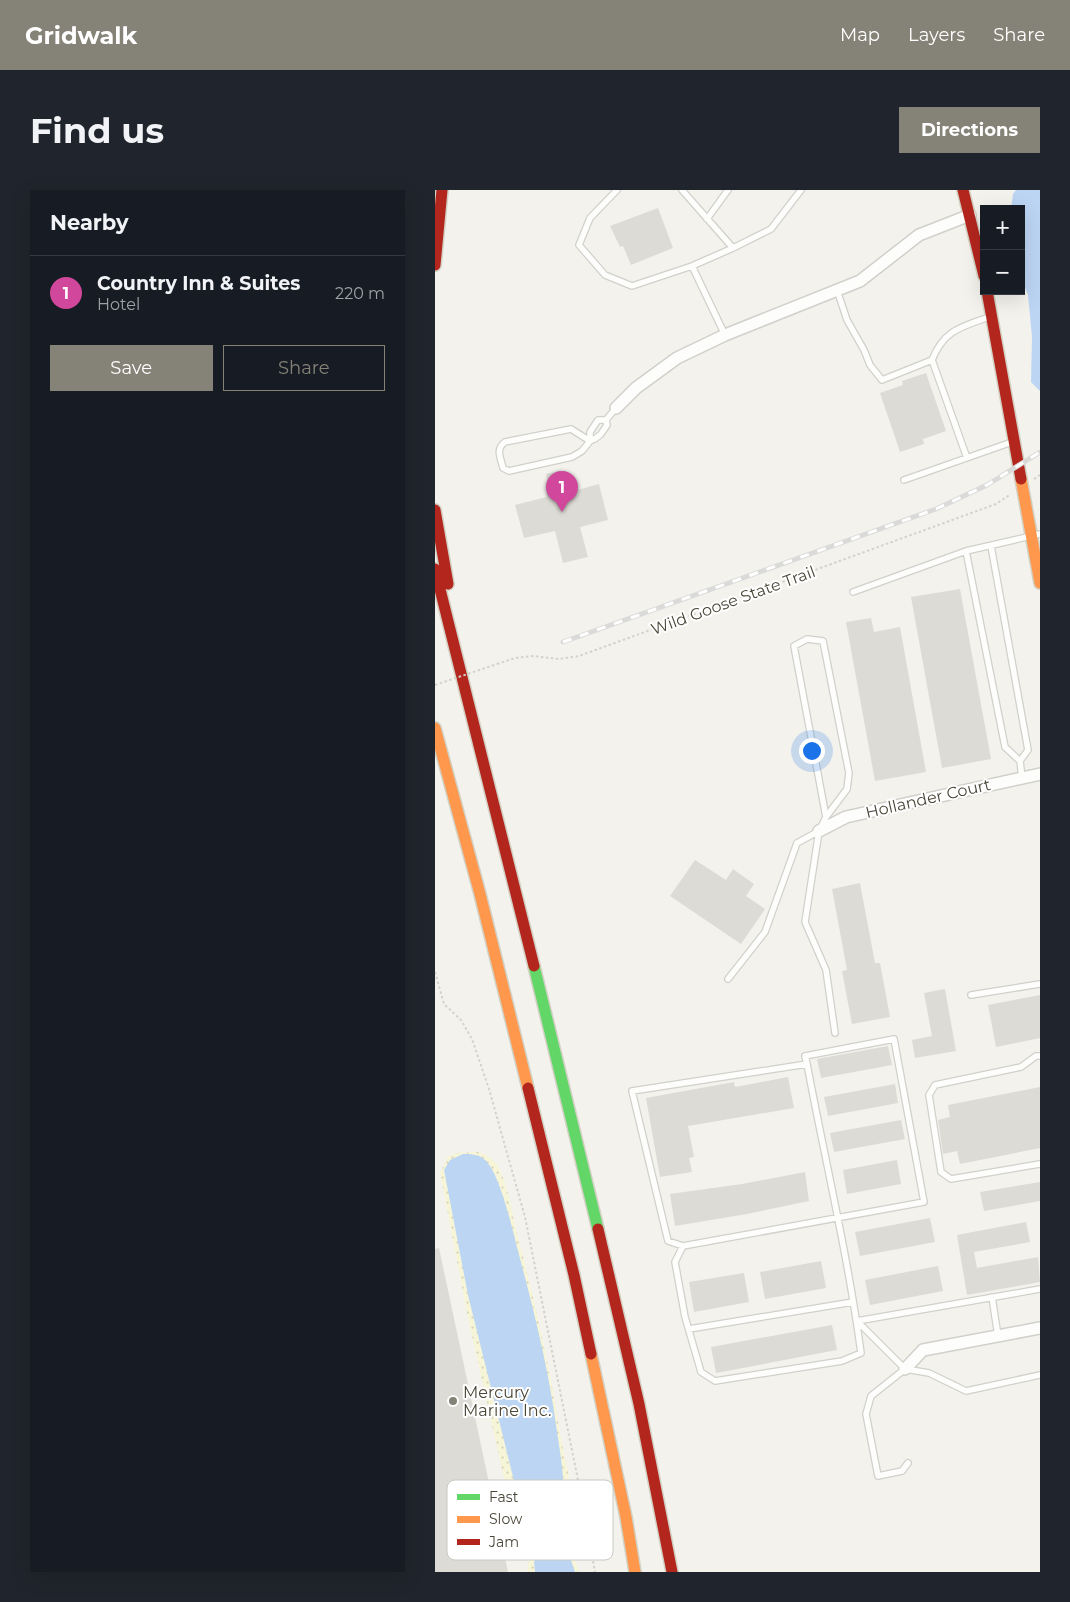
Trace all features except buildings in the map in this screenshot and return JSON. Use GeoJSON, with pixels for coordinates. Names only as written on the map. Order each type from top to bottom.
{"type":"FeatureCollection","features":[{"type":"Feature","properties":{"kind":"main road"},"geometry":{"type":"LineString","coordinates":[[435,266],[441,190]]}},
{"type":"Feature","properties":{"kind":"main road"},"geometry":{"type":"LineString","coordinates":[[963,190],[980,259]]}},
{"type":"Feature","properties":{"kind":"main road"},"geometry":{"type":"LineString","coordinates":[[988,295],[1023,486],[1036,535],[1040,583]]}},
{"type":"Feature","properties":{"kind":"main road"},"geometry":{"type":"LineString","coordinates":[[435,510],[459,661]]}},
{"type":"Feature","properties":{"kind":"main road"},"geometry":{"type":"LineString","coordinates":[[435,569],[608,1272],[637,1395],[662,1513],[672,1572]]}},
{"type":"Feature","properties":{"kind":"main road"},"geometry":{"type":"LineString","coordinates":[[435,729],[480,894],[571,1266],[626,1517],[635,1572]]}},
{"type":"Feature","properties":{"kind":"main road"},"geometry":{"type":"LineString","coordinates":[[662,1513],[679,1572]]}},
{"type":"Feature","properties":{"kind":"street"},"geometry":{"type":"LineString","coordinates":[[615,408],[635,388],[677,358],[725,335],[860,280],[919,235],[970,215]]}},
{"type":"Feature","properties":{"kind":"street","name":"Hollander Court"},"geometry":{"type":"LineString","coordinates":[[819,831],[846,817],[1040,774]]}},
{"type":"Feature","properties":{"kind":"street"},"geometry":{"type":"LineString","coordinates":[[905,1369],[923,1350],[1040,1328]]}},
{"type":"Feature","properties":{"kind":"lane"},"geometry":{"type":"LineString","coordinates":[[617,190],[590,218],[579,245],[605,275],[632,286],[691,266],[771,229],[801,190]]}},
{"type":"Feature","properties":{"kind":"lane"},"geometry":{"type":"LineString","coordinates":[[682,190],[733,248]]}},
{"type":"Feature","properties":{"kind":"lane"},"geometry":{"type":"LineString","coordinates":[[707,219],[728,190]]}},
{"type":"Feature","properties":{"kind":"lane"},"geometry":{"type":"LineString","coordinates":[[691,266],[725,335]]}},
{"type":"Feature","properties":{"kind":"lane"},"geometry":{"type":"LineString","coordinates":[[837,290],[847,320],[870,365],[882,380],[932,360],[941,341],[948,335],[964,326],[991,316]]}},
{"type":"Feature","properties":{"kind":"lane"},"geometry":{"type":"LineString","coordinates":[[932,360],[967,458]]}},
{"type":"Feature","properties":{"kind":"lane"},"geometry":{"type":"LineString","coordinates":[[605,420],[615,408]]}},
{"type":"Feature","properties":{"kind":"lane"},"geometry":{"type":"LineString","coordinates":[[591,441],[590,432],[598,420],[605,420]]}},
{"type":"Feature","properties":{"kind":"lane"},"geometry":{"type":"LineString","coordinates":[[591,441],[571,429],[505,442],[499,450],[503,468],[509,471],[572,457],[582,451],[591,441],[598,438],[607,425],[605,420]]}},
{"type":"Feature","properties":{"kind":"lane"},"geometry":{"type":"LineString","coordinates":[[905,480],[1014,441]]}},
{"type":"Feature","properties":{"kind":"lane"},"geometry":{"type":"LineString","coordinates":[[853,592],[966,552],[1036,535]]}},
{"type":"Feature","properties":{"kind":"lane"},"geometry":{"type":"LineString","coordinates":[[991,546],[1028,750],[1020,761]]}},
{"type":"Feature","properties":{"kind":"lane"},"geometry":{"type":"LineString","coordinates":[[966,552],[1005,747],[1020,761],[1022,778]]}},
{"type":"Feature","properties":{"kind":"lane"},"geometry":{"type":"LineString","coordinates":[[826,817],[794,646],[807,639],[823,641],[849,773],[847,789],[826,817],[819,831],[805,922],[826,970],[835,1034]]}},
{"type":"Feature","properties":{"kind":"lane"},"geometry":{"type":"LineString","coordinates":[[728,979],[765,932],[797,843],[819,831]]}},
{"type":"Feature","properties":{"kind":"lane"},"geometry":{"type":"LineString","coordinates":[[971,995],[1040,984]]}},
{"type":"Feature","properties":{"kind":"lane"},"geometry":{"type":"LineString","coordinates":[[683,1246],[675,1262],[689,1329],[701,1372],[715,1381],[841,1361],[861,1353],[857,1321],[853,1302],[837,1218],[807,1064],[805,1056],[894,1039],[924,1202],[837,1218],[683,1246],[668,1240],[632,1092],[807,1064]]}},
{"type":"Feature","properties":{"kind":"lane"},"geometry":{"type":"LineString","coordinates":[[1040,1056],[1036,1056],[1021,1067],[935,1085],[929,1095],[941,1172],[951,1179],[1040,1164]]}},
{"type":"Feature","properties":{"kind":"lane"},"geometry":{"type":"LineString","coordinates":[[857,1321],[1040,1289]]}},
{"type":"Feature","properties":{"kind":"lane"},"geometry":{"type":"LineString","coordinates":[[992,1297],[998,1336]]}},
{"type":"Feature","properties":{"kind":"lane"},"geometry":{"type":"LineString","coordinates":[[689,1329],[853,1302]]}},
{"type":"Feature","properties":{"kind":"lane"},"geometry":{"type":"LineString","coordinates":[[857,1321],[905,1369],[929,1373],[966,1391],[1040,1375]]}},
{"type":"Feature","properties":{"kind":"lane"},"geometry":{"type":"LineString","coordinates":[[905,1369],[871,1396],[866,1414],[878,1476],[901,1471],[908,1463]]}},
{"type":"Feature","properties":{"kind":"path","name":"Wild Goose State Trail"},"geometry":{"type":"LineString","coordinates":[[435,686],[515,658],[533,656],[559,659],[579,656],[996,504],[1023,486]]}},
{"type":"Feature","properties":{"kind":"path"},"geometry":{"type":"LineString","coordinates":[[435,972],[444,1004],[461,1020],[472,1040],[489,1089],[525,1217],[578,1480]]}},
{"type":"Feature","properties":{"kind":"sand"},"geometry":{"type":"Polygon","coordinates":[[[479,1152],[488,1156],[499,1168],[506,1186],[543,1340],[569,1480],[504,1480],[468,1318],[440,1173],[448,1157],[457,1153],[479,1152]]]}},
{"type":"Feature","properties":{"kind":"sand"},"geometry":{"type":"Polygon","coordinates":[[[575,1560],[579,1572],[528,1572],[529,1561],[575,1560]]]}},
{"type":"Feature","properties":{"kind":"water"},"geometry":{"type":"Polygon","coordinates":[[[1016,190],[1040,190],[1040,391],[1031,382],[1032,337],[1028,295],[1025,287],[1025,205],[1012,205],[1013,194],[1016,190]]]}},
{"type":"Feature","properties":{"kind":"water"},"geometry":{"type":"Polygon","coordinates":[[[463,1154],[482,1157],[490,1165],[500,1188],[541,1341],[554,1409],[562,1480],[514,1480],[468,1295],[444,1170],[450,1160],[463,1154]]]}},
{"type":"Feature","properties":{"kind":"water"},"geometry":{"type":"Polygon","coordinates":[[[535,1560],[571,1560],[575,1572],[535,1572],[535,1560]]]}},
{"type":"Feature","properties":{"kind":"railway"},"geometry":{"type":"LineString","coordinates":[[563,642],[936,509],[987,485],[1040,452]]}},
{"type":"Feature","properties":{"kind":"traffic: fast"},"geometry":{"type":"LineString","coordinates":[[534,966],[598,1229]]}},
{"type":"Feature","properties":{"kind":"traffic: slow"},"geometry":{"type":"LineString","coordinates":[[1021,479],[1040,583]]}},
{"type":"Feature","properties":{"kind":"traffic: slow"},"geometry":{"type":"LineString","coordinates":[[435,728],[480,894],[528,1088]]}},
{"type":"Feature","properties":{"kind":"traffic: slow"},"geometry":{"type":"LineString","coordinates":[[591,1354],[626,1517],[635,1572]]}},
{"type":"Feature","properties":{"kind":"traffic: jam"},"geometry":{"type":"LineString","coordinates":[[435,265],[442,190]]}},
{"type":"Feature","properties":{"kind":"traffic: jam"},"geometry":{"type":"LineString","coordinates":[[963,190],[980,260]]}},
{"type":"Feature","properties":{"kind":"traffic: jam"},"geometry":{"type":"LineString","coordinates":[[988,295],[1021,479]]}},
{"type":"Feature","properties":{"kind":"traffic: jam"},"geometry":{"type":"LineString","coordinates":[[435,510],[448,584]]}},
{"type":"Feature","properties":{"kind":"traffic: jam"},"geometry":{"type":"LineString","coordinates":[[435,569],[534,966]]}},
{"type":"Feature","properties":{"kind":"traffic: jam"},"geometry":{"type":"LineString","coordinates":[[528,1088],[574,1275],[591,1354]]}},
{"type":"Feature","properties":{"kind":"traffic: jam"},"geometry":{"type":"LineString","coordinates":[[598,1229],[639,1404],[672,1572]]}},
{"type":"Feature","properties":{"kind":"place","name":"Country Inn & Suites"},"geometry":{"type":"Point","coordinates":[562,512]}},
{"type":"Feature","properties":{"kind":"place","name":"Mercury Marine Inc."},"geometry":{"type":"Point","coordinates":[453,1401]}}]}
